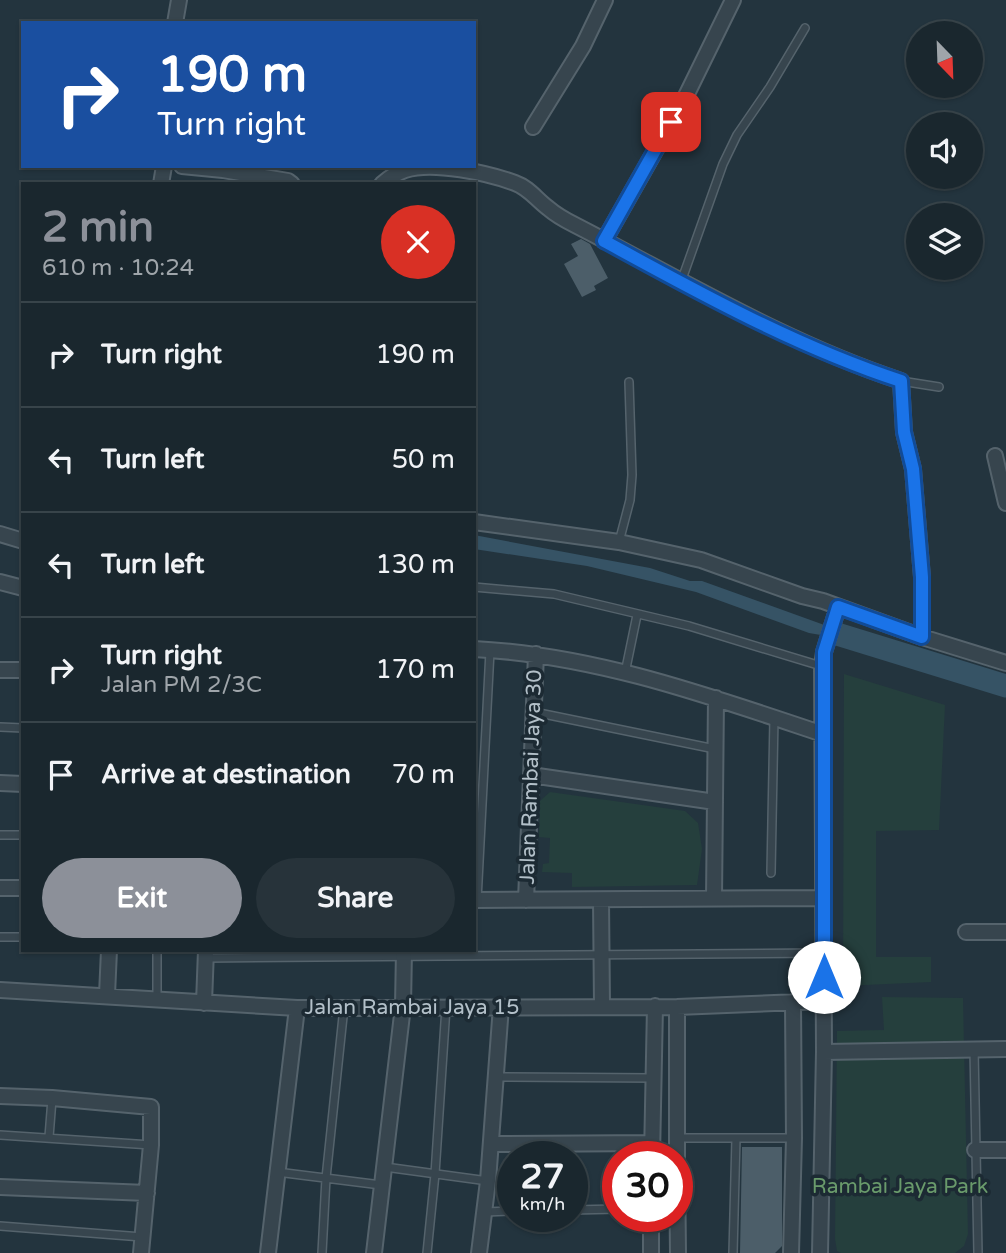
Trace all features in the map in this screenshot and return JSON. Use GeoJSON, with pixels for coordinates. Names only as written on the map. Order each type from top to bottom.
{"type":"FeatureCollection","features":[{"type":"Feature","properties":{"kind":"street"},"geometry":{"type":"LineString","coordinates":[[175,21],[179,0]]}},
{"type":"Feature","properties":{"kind":"street"},"geometry":{"type":"LineString","coordinates":[[533,127],[583,46],[605,0]]}},
{"type":"Feature","properties":{"kind":"street"},"geometry":{"type":"LineString","coordinates":[[604,241],[684,98],[733,0]]}},
{"type":"Feature","properties":{"kind":"street"},"geometry":{"type":"LineString","coordinates":[[202,168],[282,182]]}},
{"type":"Feature","properties":{"kind":"street"},"geometry":{"type":"LineString","coordinates":[[386,182],[393,176],[414,168]]}},
{"type":"Feature","properties":{"kind":"street"},"geometry":{"type":"LineString","coordinates":[[440,168],[492,176],[517,184],[531,191],[560,218],[681,282],[832,356],[901,381],[904,432],[913,469],[922,577],[922,637]]}},
{"type":"Feature","properties":{"kind":"street"},"geometry":{"type":"LineString","coordinates":[[995,456],[1006,503]]}},
{"type":"Feature","properties":{"kind":"street"},"geometry":{"type":"LineString","coordinates":[[476,522],[618,542],[701,560],[837,612],[1006,663]]}},
{"type":"Feature","properties":{"kind":"street"},"geometry":{"type":"LineString","coordinates":[[0,534],[21,540]]}},
{"type":"Feature","properties":{"kind":"street"},"geometry":{"type":"LineString","coordinates":[[0,582],[21,587]]}},
{"type":"Feature","properties":{"kind":"street"},"geometry":{"type":"LineString","coordinates":[[820,1253],[824,1052],[823,659],[837,612]]}},
{"type":"Feature","properties":{"kind":"street"},"geometry":{"type":"LineString","coordinates":[[476,649],[536,654],[625,673],[716,698],[822,734]]}},
{"type":"Feature","properties":{"kind":"street","name":"Jalan Rambai Jaya 30"},"geometry":{"type":"LineString","coordinates":[[526,900],[536,654]]}},
{"type":"Feature","properties":{"kind":"street"},"geometry":{"type":"LineString","coordinates":[[0,670],[21,670]]}},
{"type":"Feature","properties":{"kind":"street"},"geometry":{"type":"LineString","coordinates":[[713,899],[716,698]]}},
{"type":"Feature","properties":{"kind":"street"},"geometry":{"type":"LineString","coordinates":[[531,775],[715,802]]}},
{"type":"Feature","properties":{"kind":"street"},"geometry":{"type":"LineString","coordinates":[[0,783],[21,784]]}},
{"type":"Feature","properties":{"kind":"street"},"geometry":{"type":"LineString","coordinates":[[0,888],[21,888]]}},
{"type":"Feature","properties":{"kind":"street"},"geometry":{"type":"LineString","coordinates":[[476,900],[824,898]]}},
{"type":"Feature","properties":{"kind":"street"},"geometry":{"type":"LineString","coordinates":[[601,900],[602,1006]]}},
{"type":"Feature","properties":{"kind":"street"},"geometry":{"type":"LineString","coordinates":[[966,932],[1006,932],[1006,919]]}},
{"type":"Feature","properties":{"kind":"street"},"geometry":{"type":"LineString","coordinates":[[107,995],[109,952]]}},
{"type":"Feature","properties":{"kind":"street"},"geometry":{"type":"LineString","coordinates":[[374,1253],[403,1006],[404,953]]}},
{"type":"Feature","properties":{"kind":"street"},"geometry":{"type":"LineString","coordinates":[[204,1003],[206,954]]}},
{"type":"Feature","properties":{"kind":"street","name":"Jalan Rambai Jaya 15"},"geometry":{"type":"LineString","coordinates":[[0,990],[297,1008],[677,1007],[824,1001]]}},
{"type":"Feature","properties":{"kind":"street"},"geometry":{"type":"LineString","coordinates":[[791,1253],[793,1002]]}},
{"type":"Feature","properties":{"kind":"street"},"geometry":{"type":"LineString","coordinates":[[480,1253],[502,1006]]}},
{"type":"Feature","properties":{"kind":"street"},"geometry":{"type":"LineString","coordinates":[[652,1141],[655,1006]]}},
{"type":"Feature","properties":{"kind":"street"},"geometry":{"type":"LineString","coordinates":[[677,1007],[677,1138]]}},
{"type":"Feature","properties":{"kind":"street"},"geometry":{"type":"LineString","coordinates":[[268,1253],[297,1008]]}},
{"type":"Feature","properties":{"kind":"street"},"geometry":{"type":"LineString","coordinates":[[824,1052],[1006,1049]]}},
{"type":"Feature","properties":{"kind":"street"},"geometry":{"type":"LineString","coordinates":[[0,1096],[151,1107],[151,1145],[141,1253]]}},
{"type":"Feature","properties":{"kind":"street"},"geometry":{"type":"LineString","coordinates":[[491,1144],[602,1148]]}},
{"type":"Feature","properties":{"kind":"street"},"geometry":{"type":"LineString","coordinates":[[975,1150],[1006,1150]]}},
{"type":"Feature","properties":{"kind":"street"},"geometry":{"type":"LineString","coordinates":[[0,1187],[146,1193]]}},
{"type":"Feature","properties":{"kind":"street"},"geometry":{"type":"LineString","coordinates":[[651,1232],[651,1253]]}},
{"type":"Feature","properties":{"kind":"street"},"geometry":{"type":"LineString","coordinates":[[678,1232],[678,1253]]}},
{"type":"Feature","properties":{"kind":"lane"},"geometry":{"type":"LineString","coordinates":[[681,282],[723,164],[737,135],[770,87],[805,28]]}},
{"type":"Feature","properties":{"kind":"lane"},"geometry":{"type":"LineString","coordinates":[[901,381],[939,387]]}},
{"type":"Feature","properties":{"kind":"lane"},"geometry":{"type":"LineString","coordinates":[[618,542],[630,500],[632,475],[629,382]]}},
{"type":"Feature","properties":{"kind":"lane"},"geometry":{"type":"LineString","coordinates":[[476,587],[554,594],[823,659]]}},
{"type":"Feature","properties":{"kind":"lane"},"geometry":{"type":"LineString","coordinates":[[625,673],[638,615]]}},
{"type":"Feature","properties":{"kind":"lane"},"geometry":{"type":"LineString","coordinates":[[476,883],[490,650]]}},
{"type":"Feature","properties":{"kind":"lane"},"geometry":{"type":"LineString","coordinates":[[534,712],[716,750]]}},
{"type":"Feature","properties":{"kind":"lane"},"geometry":{"type":"LineString","coordinates":[[772,873],[774,718]]}},
{"type":"Feature","properties":{"kind":"lane"},"geometry":{"type":"LineString","coordinates":[[0,727],[21,728]]}},
{"type":"Feature","properties":{"kind":"lane"},"geometry":{"type":"LineString","coordinates":[[0,835],[21,835]]}},
{"type":"Feature","properties":{"kind":"lane"},"geometry":{"type":"LineString","coordinates":[[0,937],[21,937]]}},
{"type":"Feature","properties":{"kind":"lane"},"geometry":{"type":"LineString","coordinates":[[157,952],[157,1000]]}},
{"type":"Feature","properties":{"kind":"lane"},"geometry":{"type":"LineString","coordinates":[[206,954],[824,953]]}},
{"type":"Feature","properties":{"kind":"lane"},"geometry":{"type":"LineString","coordinates":[[427,1253],[446,1006]]}},
{"type":"Feature","properties":{"kind":"lane"},"geometry":{"type":"LineString","coordinates":[[322,1253],[326,1178],[344,1007]]}},
{"type":"Feature","properties":{"kind":"lane"},"geometry":{"type":"LineString","coordinates":[[974,1049],[978,1253]]}},
{"type":"Feature","properties":{"kind":"lane"},"geometry":{"type":"LineString","coordinates":[[496,1077],[654,1078]]}},
{"type":"Feature","properties":{"kind":"lane"},"geometry":{"type":"LineString","coordinates":[[49,1137],[52,1098]]}},
{"type":"Feature","properties":{"kind":"lane"},"geometry":{"type":"LineString","coordinates":[[0,1135],[151,1145]]}},
{"type":"Feature","properties":{"kind":"lane"},"geometry":{"type":"LineString","coordinates":[[677,1138],[794,1138]]}},
{"type":"Feature","properties":{"kind":"lane"},"geometry":{"type":"LineString","coordinates":[[733,1253],[736,1138]]}},
{"type":"Feature","properties":{"kind":"lane"},"geometry":{"type":"LineString","coordinates":[[383,1167],[488,1181]]}},
{"type":"Feature","properties":{"kind":"lane"},"geometry":{"type":"LineString","coordinates":[[276,1172],[381,1185]]}},
{"type":"Feature","properties":{"kind":"lane"},"geometry":{"type":"LineString","coordinates":[[485,1212],[497,1212]]}},
{"type":"Feature","properties":{"kind":"lane"},"geometry":{"type":"LineString","coordinates":[[0,1226],[142,1237]]}},
{"type":"Feature","properties":{"kind":"green space"},"geometry":{"type":"Polygon","coordinates":[[[844,674],[945,705],[939,830],[876,831],[876,957],[931,957],[931,982],[843,986],[844,674]]]}},
{"type":"Feature","properties":{"kind":"green space"},"geometry":{"type":"Polygon","coordinates":[[[550,792],[685,811],[698,823],[702,849],[697,885],[572,887],[572,873],[542,872],[543,864],[549,863],[550,838],[539,837],[540,801],[550,792]]]}},
{"type":"Feature","properties":{"kind":"green space","name":"Rambai Jaya Park"},"geometry":{"type":"Polygon","coordinates":[[[882,997],[963,998],[968,1234],[964,1246],[955,1253],[837,1251],[837,1031],[884,1030],[882,997]]]}},
{"type":"Feature","properties":{"kind":"water"},"geometry":{"type":"Polygon","coordinates":[[[476,535],[650,568],[690,581],[702,581],[852,635],[850,640],[809,633],[696,592],[587,566],[476,549],[476,535]]]}},
{"type":"Feature","properties":{"kind":"building"},"geometry":{"type":"Polygon","coordinates":[[[581,239],[590,244],[608,278],[594,286],[596,290],[582,297],[564,264],[578,256],[571,244],[581,239]]]}},
{"type":"Feature","properties":{"kind":"building"},"geometry":{"type":"Polygon","coordinates":[[[742,1147],[782,1147],[782,1246],[775,1253],[740,1253],[742,1147]]]}},
{"type":"Feature","properties":{"kind":"waterway"},"geometry":{"type":"LineString","coordinates":[[837,634],[1006,686]]}},
{"type":"Feature","properties":{"kind":"route"},"geometry":{"type":"LineString","coordinates":[[671,122],[604,241],[775,330],[832,356],[901,381],[904,432],[913,469],[922,577],[922,637],[838,607],[824,652],[824,977]]}}]}
